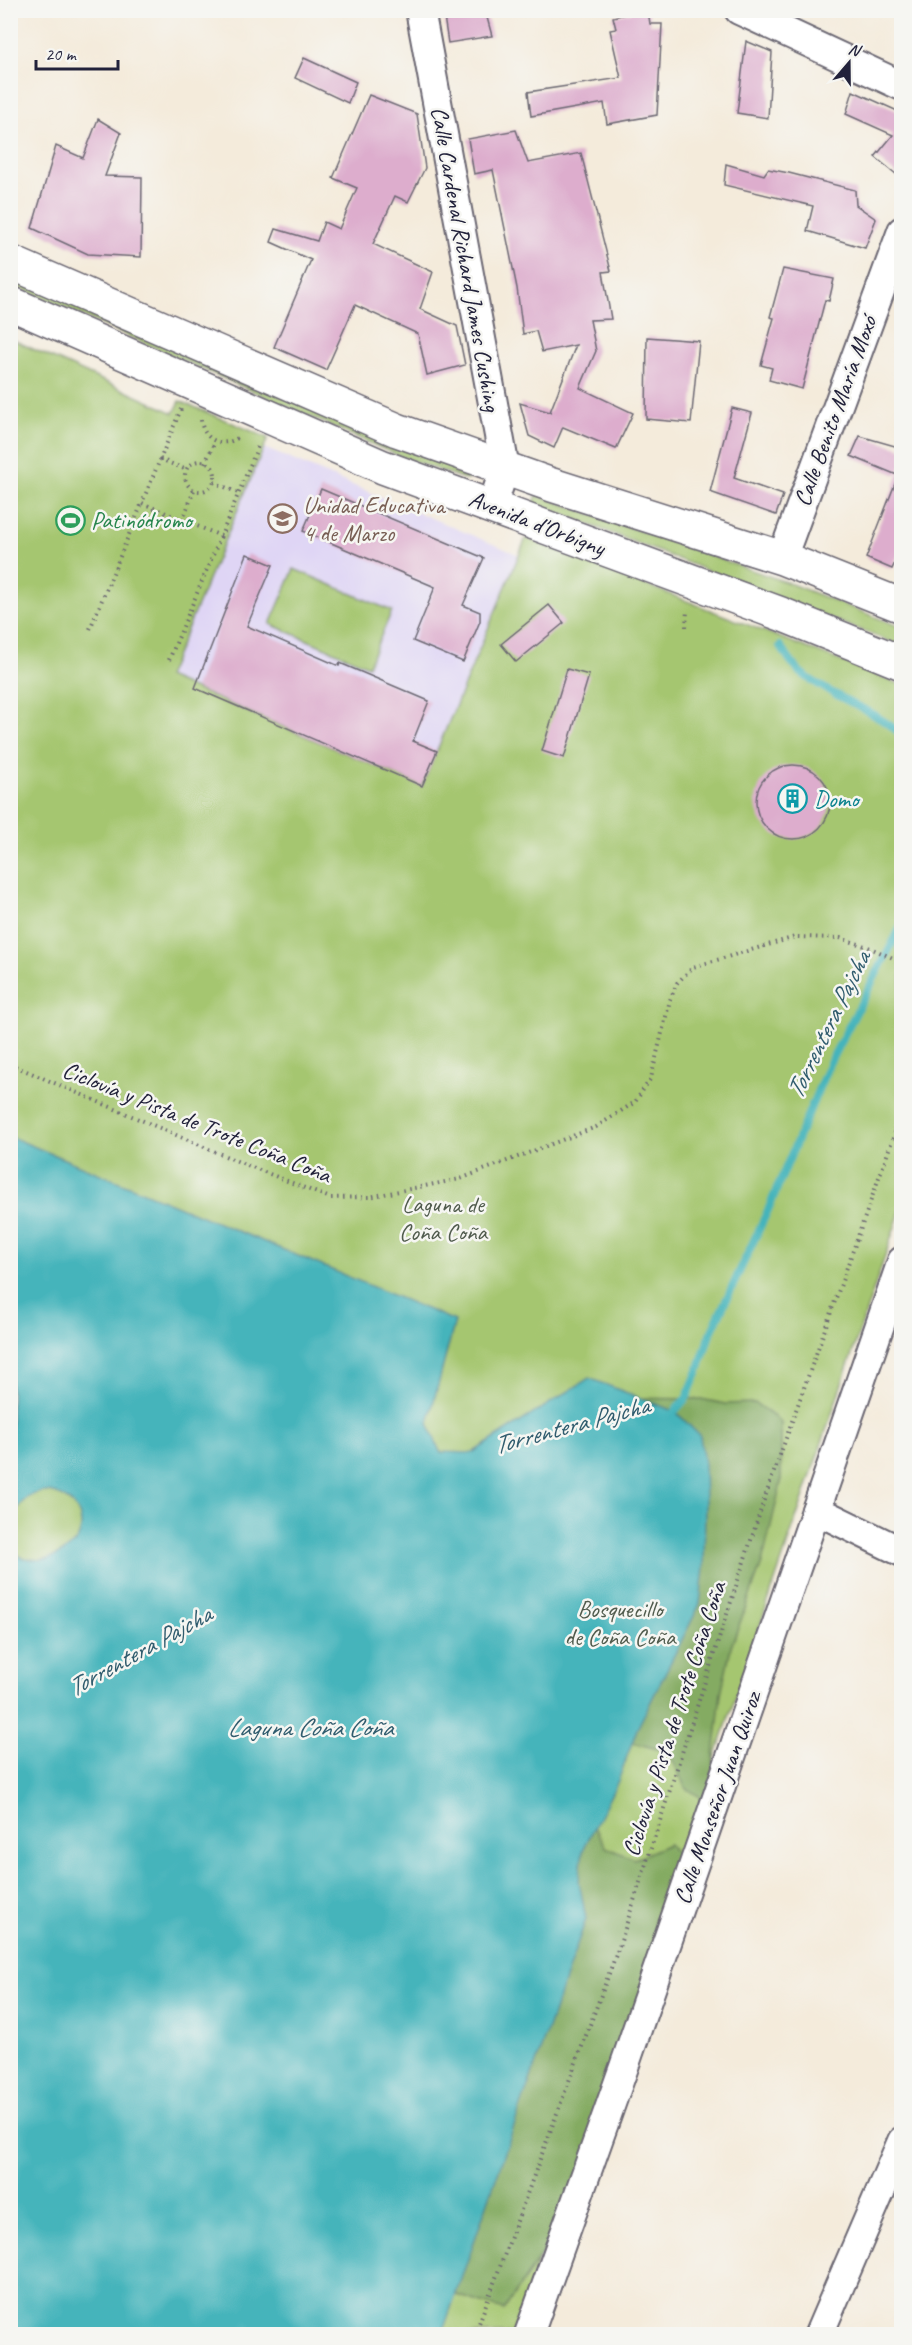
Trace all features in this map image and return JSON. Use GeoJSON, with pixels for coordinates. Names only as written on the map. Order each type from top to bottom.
{"type":"FeatureCollection","features":[{"type":"Feature","properties":{"kind":"main road","name":"Avenida d'Orbigny"},"geometry":{"type":"LineString","coordinates":[[10,262],[397,430],[552,485],[782,558],[902,606]]}},
{"type":"Feature","properties":{"kind":"main road","name":"Avenida d'Orbigny"},"geometry":{"type":"LineString","coordinates":[[10,303],[383,467],[781,614],[902,663]]}},
{"type":"Feature","properties":{"kind":"street","name":"Calle Cardenal Richard James Cushing"},"geometry":{"type":"LineString","coordinates":[[420,10],[505,468],[492,506]]}},
{"type":"Feature","properties":{"kind":"street"},"geometry":{"type":"LineString","coordinates":[[739,10],[902,86]]}},
{"type":"Feature","properties":{"kind":"street","name":"Calle Benito María Moxó"},"geometry":{"type":"LineString","coordinates":[[782,558],[902,231]]}},
{"type":"Feature","properties":{"kind":"street","name":"Calle Monseñor Juan Quiroz"},"geometry":{"type":"LineString","coordinates":[[529,2334],[632,2045],[902,1261]]}},
{"type":"Feature","properties":{"kind":"street"},"geometry":{"type":"LineString","coordinates":[[816,1510],[902,1552]]}},
{"type":"Feature","properties":{"kind":"street"},"geometry":{"type":"LineString","coordinates":[[819,2334],[902,2141]]}},
{"type":"Feature","properties":{"kind":"path"},"geometry":{"type":"LineString","coordinates":[[90,629],[181,409]]}},
{"type":"Feature","properties":{"kind":"path"},"geometry":{"type":"LineString","coordinates":[[201,418],[204,432],[215,442],[230,442],[242,435]]}},
{"type":"Feature","properties":{"kind":"path"},"geometry":{"type":"LineString","coordinates":[[205,463],[215,442]]}},
{"type":"Feature","properties":{"kind":"path"},"geometry":{"type":"LineString","coordinates":[[169,660],[260,442]]}},
{"type":"Feature","properties":{"kind":"path"},"geometry":{"type":"LineString","coordinates":[[160,459],[187,470]]}},
{"type":"Feature","properties":{"kind":"path"},"geometry":{"type":"LineString","coordinates":[[205,463],[215,473],[214,482],[203,491],[194,490],[188,484],[185,475],[187,470],[192,464],[205,463]]}},
{"type":"Feature","properties":{"kind":"path"},"geometry":{"type":"LineString","coordinates":[[214,482],[238,493]]}},
{"type":"Feature","properties":{"kind":"path"},"geometry":{"type":"LineString","coordinates":[[183,520],[194,490]]}},
{"type":"Feature","properties":{"kind":"path"},"geometry":{"type":"LineString","coordinates":[[142,503],[221,536]]}},
{"type":"Feature","properties":{"kind":"path","name":"Ciclovía y Pista de Trote Coña Coña"},"geometry":{"type":"LineString","coordinates":[[10,1064],[321,1195],[330,1198],[369,1197],[460,1179],[596,1127],[635,1102],[651,1078],[670,1000],[677,983],[693,967],[795,938],[840,938],[902,962]]}},
{"type":"Feature","properties":{"kind":"path","name":"Ciclovía y Pista de Trote Coña Coña"},"geometry":{"type":"LineString","coordinates":[[475,2334],[620,1944],[764,1500],[902,1113]]}},
{"type":"Feature","properties":{"kind":"shaded area"},"geometry":{"type":"Polygon","coordinates":[[[264,448],[519,555],[422,786],[167,677],[264,448]]]}},
{"type":"Feature","properties":{"kind":"green space"},"geometry":{"type":"Polygon","coordinates":[[[11,277],[399,448],[470,472],[467,480],[397,455],[11,284],[11,277]]]}},
{"type":"Feature","properties":{"kind":"green space","name":"Laguna de Coña Coña"},"geometry":{"type":"Polygon","coordinates":[[[11,339],[174,413],[180,401],[268,438],[167,677],[422,786],[526,538],[902,685],[901,1209],[662,1915],[512,2334],[11,2334],[11,339]]]}},
{"type":"Feature","properties":{"kind":"green space"},"geometry":{"type":"Polygon","coordinates":[[[537,495],[786,582],[901,627],[901,646],[534,503],[537,495]]]}},
{"type":"Feature","properties":{"kind":"green space"},"geometry":{"type":"Polygon","coordinates":[[[294,569],[392,611],[368,666],[270,624],[294,569]]]}},
{"type":"Feature","properties":{"kind":"green space","name":"Bosquecillo de Coña Coña"},"geometry":{"type":"Polygon","coordinates":[[[615,1398],[701,1399],[725,1404],[755,1403],[781,1422],[781,1483],[762,1563],[731,1647],[721,1693],[709,1803],[685,1787],[669,1752],[604,1735],[571,1784],[606,1847],[634,1859],[669,1844],[688,1870],[563,2223],[504,2310],[441,2290],[615,1398]]]}},
{"type":"Feature","properties":{"kind":"water","name":"Laguna Coña Coña"},"geometry":{"type":"Polygon","coordinates":[[[11,1137],[455,1321],[428,1423],[440,1452],[472,1453],[589,1378],[676,1412],[700,1436],[704,1464],[705,1503],[704,1567],[700,1604],[637,1729],[618,1781],[583,1850],[579,1881],[586,1919],[442,2334],[11,2334],[11,1532],[12,1542],[19,1556],[42,1560],[63,1552],[77,1538],[81,1524],[77,1510],[66,1499],[52,1493],[37,1493],[22,1502],[11,1522],[11,1137]]]}},
{"type":"Feature","properties":{"kind":"building"},"geometry":{"type":"Polygon","coordinates":[[[443,10],[485,10],[492,36],[448,43],[443,10]]]}},
{"type":"Feature","properties":{"kind":"building"},"geometry":{"type":"Polygon","coordinates":[[[648,10],[650,24],[662,24],[657,115],[607,124],[604,103],[531,116],[528,92],[621,78],[610,30],[616,29],[613,17],[648,10]]]}},
{"type":"Feature","properties":{"kind":"building"},"geometry":{"type":"Polygon","coordinates":[[[746,41],[772,52],[768,118],[737,113],[746,41]]]}},
{"type":"Feature","properties":{"kind":"building"},"geometry":{"type":"Polygon","coordinates":[[[304,58],[356,82],[348,103],[295,78],[304,58]]]}},
{"type":"Feature","properties":{"kind":"building"},"geometry":{"type":"Polygon","coordinates":[[[853,91],[902,113],[902,179],[875,157],[893,135],[846,114],[853,91]]]}},
{"type":"Feature","properties":{"kind":"building"},"geometry":{"type":"Polygon","coordinates":[[[369,95],[417,114],[425,168],[408,202],[395,196],[373,244],[433,272],[420,309],[457,326],[465,365],[427,375],[418,334],[355,305],[326,370],[274,347],[311,260],[271,242],[276,229],[317,241],[324,222],[339,229],[357,188],[333,178],[369,95]]]}},
{"type":"Feature","properties":{"kind":"building"},"geometry":{"type":"Polygon","coordinates":[[[98,119],[121,133],[105,176],[142,177],[141,257],[88,254],[32,228],[56,146],[83,158],[98,119]]]}},
{"type":"Feature","properties":{"kind":"building"},"geometry":{"type":"Polygon","coordinates":[[[516,130],[528,163],[581,153],[611,271],[603,272],[611,319],[590,320],[596,351],[580,388],[633,413],[616,449],[563,427],[554,448],[529,436],[520,403],[550,412],[576,345],[542,352],[536,331],[523,334],[517,288],[493,170],[474,174],[468,139],[516,130]]]}},
{"type":"Feature","properties":{"kind":"building"},"geometry":{"type":"Polygon","coordinates":[[[726,164],[764,175],[768,169],[789,173],[855,190],[856,205],[876,219],[865,248],[807,231],[813,206],[724,185],[726,164]]]}},
{"type":"Feature","properties":{"kind":"building"},"geometry":{"type":"Polygon","coordinates":[[[783,269],[834,279],[829,301],[825,300],[802,389],[769,380],[772,368],[761,365],[774,318],[770,317],[783,269]]]}},
{"type":"Feature","properties":{"kind":"building"},"geometry":{"type":"Polygon","coordinates":[[[647,337],[699,341],[691,423],[646,419],[647,337]]]}},
{"type":"Feature","properties":{"kind":"building"},"geometry":{"type":"Polygon","coordinates":[[[732,408],[752,413],[734,478],[783,495],[776,515],[710,492],[732,408]]]}},
{"type":"Feature","properties":{"kind":"building"},"geometry":{"type":"Polygon","coordinates":[[[860,436],[902,448],[902,463],[897,475],[851,456],[860,436]]]}},
{"type":"Feature","properties":{"kind":"building"},"geometry":{"type":"Polygon","coordinates":[[[900,471],[902,471],[902,547],[892,569],[866,558],[900,471]]]}},
{"type":"Feature","properties":{"kind":"building"},"geometry":{"type":"Polygon","coordinates":[[[321,489],[484,558],[463,605],[480,612],[480,621],[463,662],[413,641],[435,587],[303,531],[321,489]]]}},
{"type":"Feature","properties":{"kind":"building"},"geometry":{"type":"Polygon","coordinates":[[[247,554],[273,565],[247,626],[339,666],[340,663],[429,701],[413,741],[437,751],[422,786],[195,688],[247,554]]]}},
{"type":"Feature","properties":{"kind":"building"},"geometry":{"type":"Polygon","coordinates":[[[549,605],[564,623],[516,662],[501,644],[549,605]]]}},
{"type":"Feature","properties":{"kind":"building"},"geometry":{"type":"Polygon","coordinates":[[[567,669],[589,675],[564,758],[542,751],[567,669]]]}},
{"type":"Feature","properties":{"kind":"building","name":"Domo"},"geometry":{"type":"Polygon","coordinates":[[[793,765],[814,771],[824,781],[830,802],[824,823],[814,833],[793,839],[772,833],[762,823],[756,802],[762,781],[772,771],[793,765]]]}},
{"type":"Feature","properties":{"kind":"waterway","name":"Torrentera Pajcha"},"geometry":{"type":"LineString","coordinates":[[780,646],[800,672],[812,681],[878,717],[902,735]]}},
{"type":"Feature","properties":{"kind":"waterway","name":"Torrentera Pajcha"},"geometry":{"type":"LineString","coordinates":[[668,1419],[687,1397],[709,1337],[768,1210],[829,1064],[902,925]]}},
{"type":"Feature","properties":{"kind":"place","name":"Unidad Educativa 4 de Marzo"},"geometry":{"type":"Point","coordinates":[282,519]}},
{"type":"Feature","properties":{"kind":"place","name":"Patinódromo"},"geometry":{"type":"Point","coordinates":[70,520]}},
{"type":"Feature","properties":{"kind":"place","name":"Domo"},"geometry":{"type":"Point","coordinates":[793,799]}}]}
